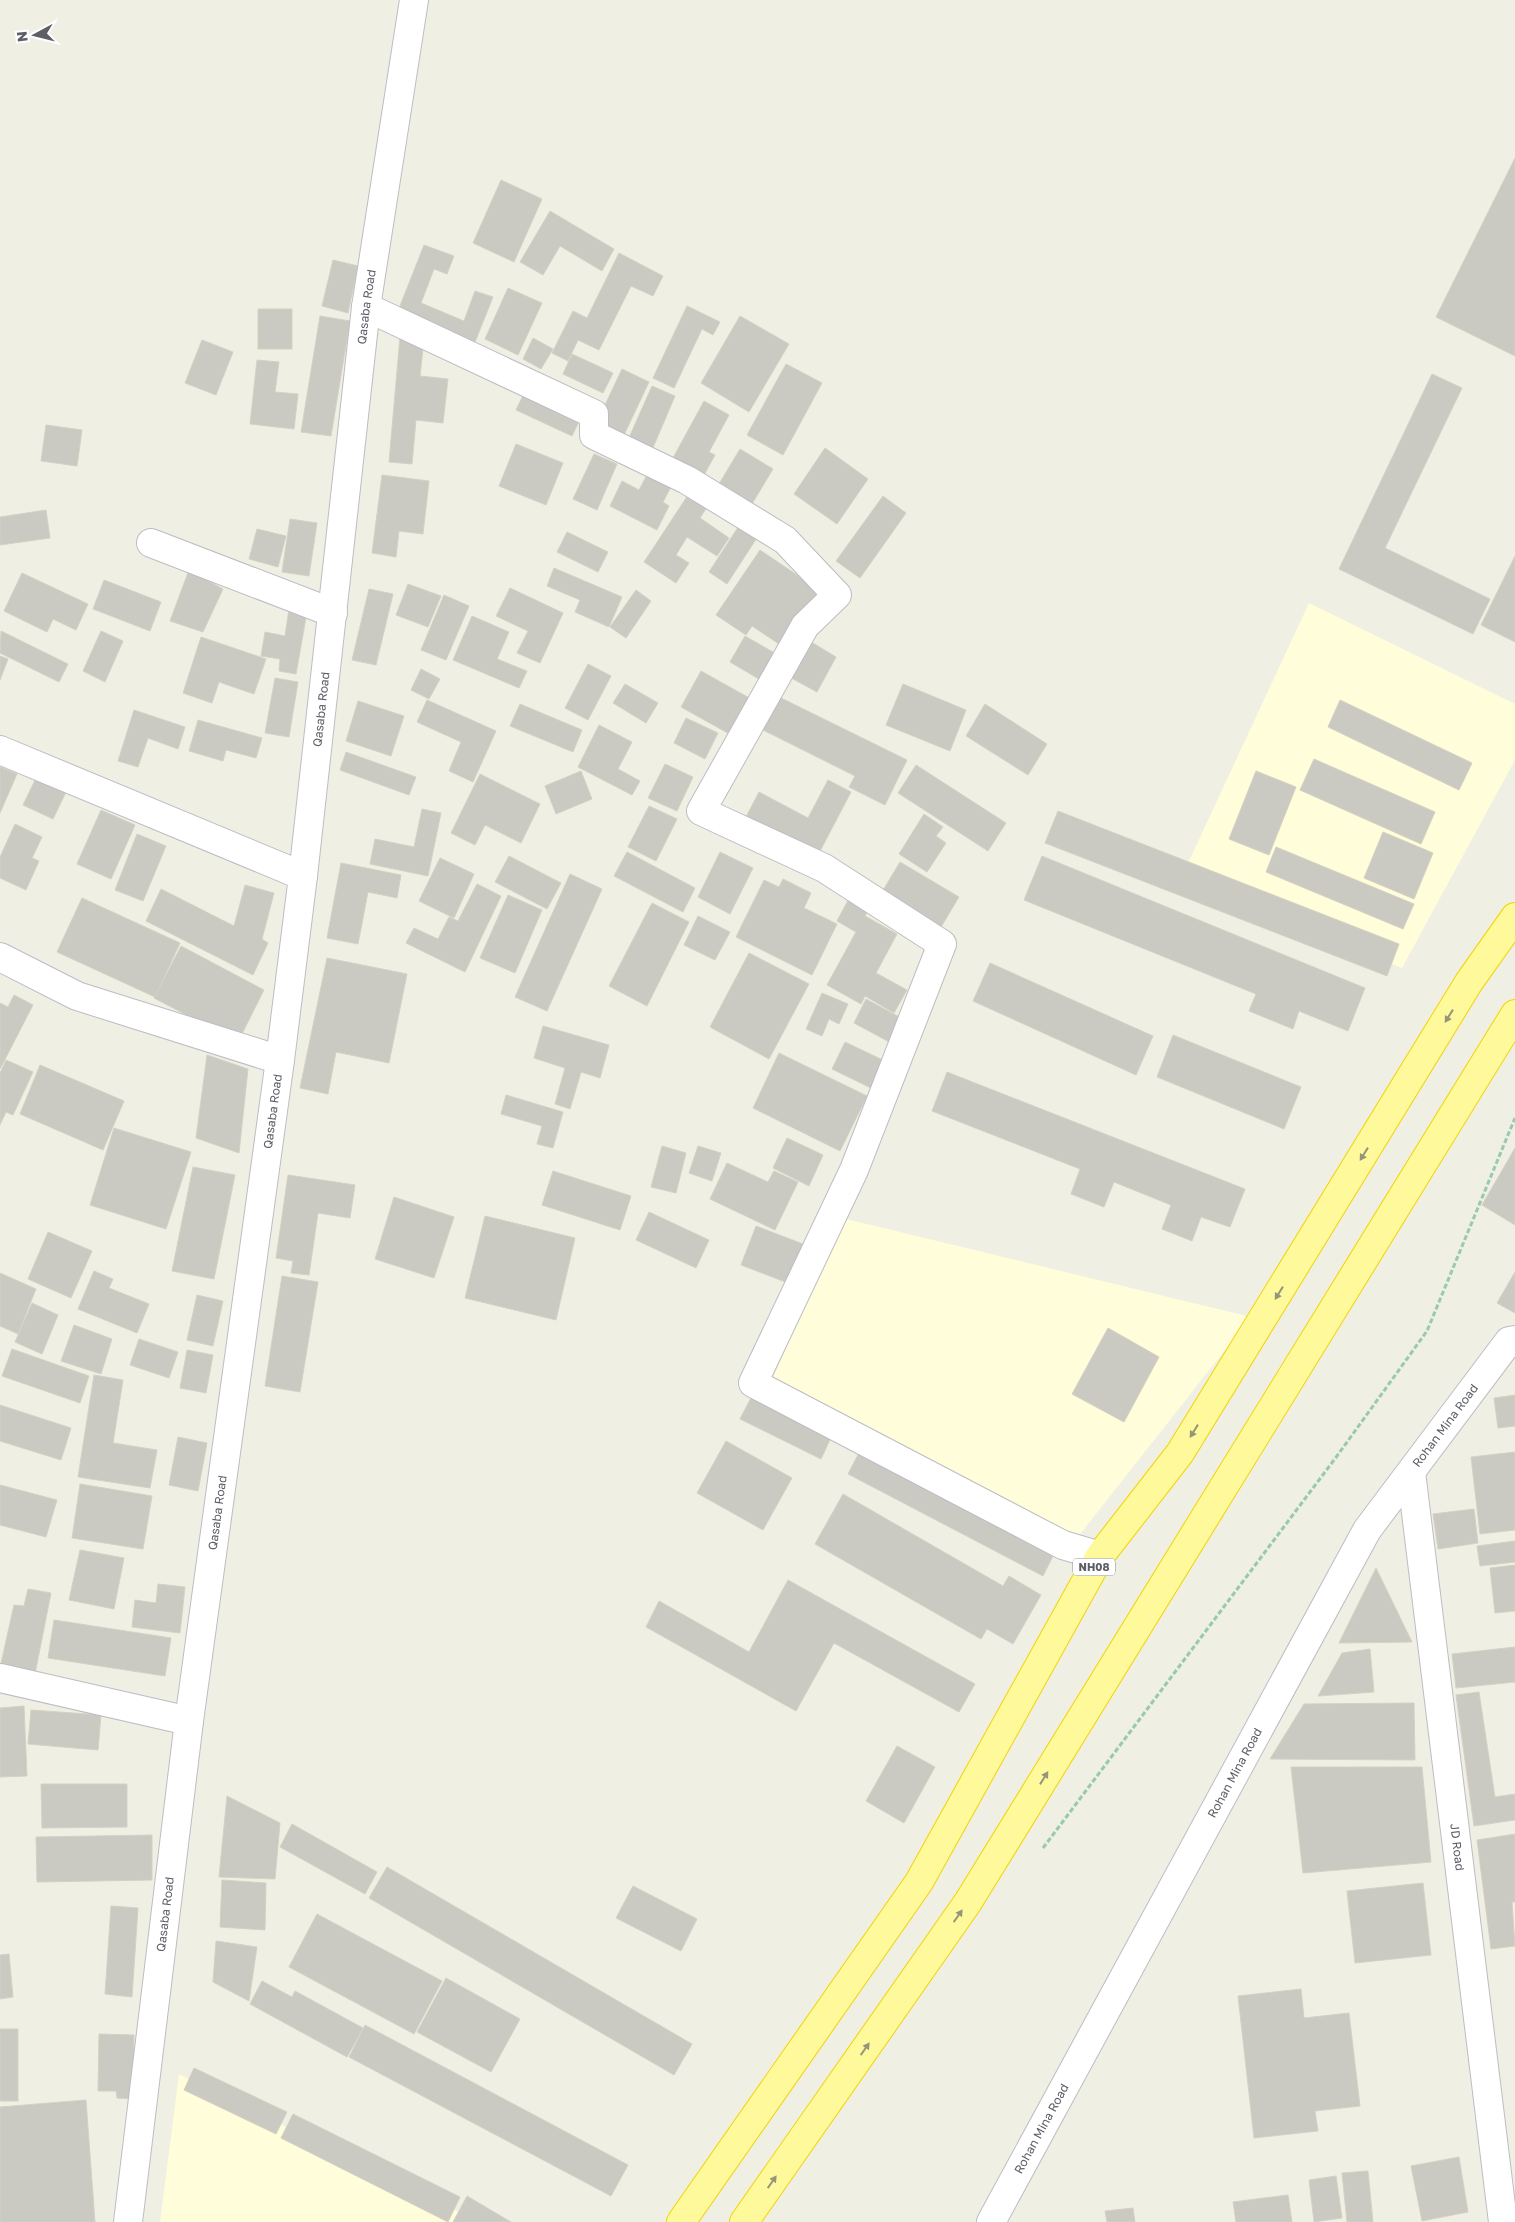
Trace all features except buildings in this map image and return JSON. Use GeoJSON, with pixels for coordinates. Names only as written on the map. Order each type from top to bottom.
{"type":"FeatureCollection","features":[{"type":"Feature","properties":{"kind":"highway","name":"NH08"},"geometry":{"type":"LineString","coordinates":[[681,2222],[919,1882],[1100,1556],[1180,1453],[1470,982],[1515,903]]}},
{"type":"Feature","properties":{"kind":"highway","name":"NH08"},"geometry":{"type":"LineString","coordinates":[[1470,982],[1515,917]]}},
{"type":"Feature","properties":{"kind":"highway"},"geometry":{"type":"LineString","coordinates":[[744,2222],[968,1902],[1515,1014]]}},
{"type":"Feature","properties":{"kind":"street","name":"Qasaba Road"},"geometry":{"type":"LineString","coordinates":[[128,2222],[189,1721],[280,1060],[303,876],[366,307],[414,0]]}},
{"type":"Feature","properties":{"kind":"street"},"geometry":{"type":"LineString","coordinates":[[366,307],[594,414],[594,435],[687,480],[785,540],[840,589],[805,626],[701,810],[824,868],[942,944],[854,1170],[753,1383],[1062,1545],[1100,1556]]}},
{"type":"Feature","properties":{"kind":"street"},"geometry":{"type":"LineString","coordinates":[[151,543],[333,613]]}},
{"type":"Feature","properties":{"kind":"street"},"geometry":{"type":"LineString","coordinates":[[0,750],[303,876]]}},
{"type":"Feature","properties":{"kind":"street"},"geometry":{"type":"LineString","coordinates":[[0,957],[77,996],[280,1060]]}},
{"type":"Feature","properties":{"kind":"street","name":"Rohan Mina Road"},"geometry":{"type":"LineString","coordinates":[[991,2222],[1368,1530],[1512,1341]]}},
{"type":"Feature","properties":{"kind":"street","name":"JD Road"},"geometry":{"type":"LineString","coordinates":[[1411,1472],[1503,2222]]}},
{"type":"Feature","properties":{"kind":"street"},"geometry":{"type":"LineString","coordinates":[[0,1678],[189,1721]]}},
{"type":"Feature","properties":{"kind":"path"},"geometry":{"type":"LineString","coordinates":[[1038,1854],[1338,1456],[1427,1331],[1515,1118]]}},
{"type":"Feature","properties":{"kind":"shaded area"},"geometry":{"type":"Polygon","coordinates":[[[1309,603],[1515,704],[1515,760],[1402,968],[1182,876],[1309,603]]]}},
{"type":"Feature","properties":{"kind":"shaded area"},"geometry":{"type":"Polygon","coordinates":[[[842,1218],[1251,1317],[1074,1542],[763,1401],[842,1218]]]}},
{"type":"Feature","properties":{"kind":"shaded area"},"geometry":{"type":"Polygon","coordinates":[[[179,2074],[479,2222],[160,2222],[179,2074]]]}}]}
